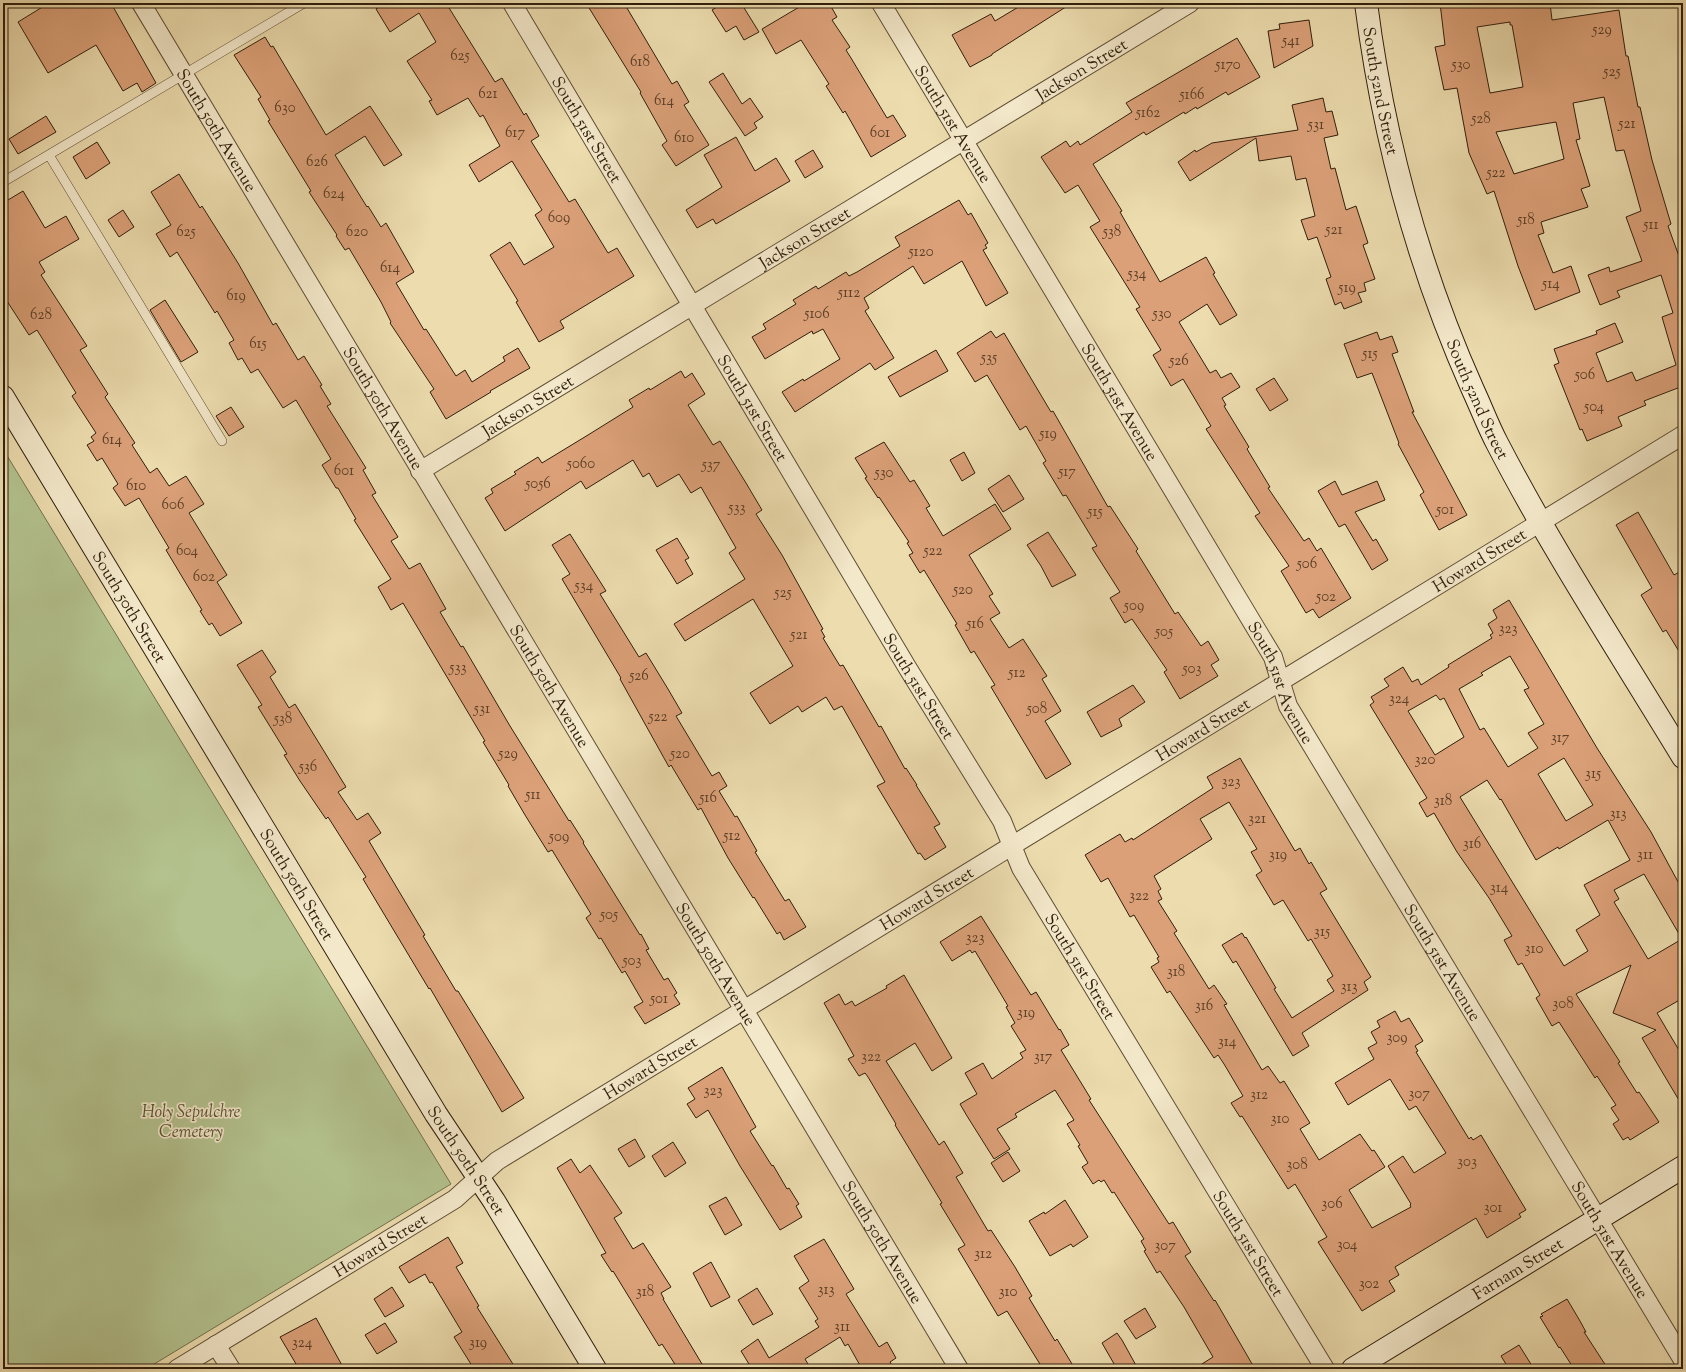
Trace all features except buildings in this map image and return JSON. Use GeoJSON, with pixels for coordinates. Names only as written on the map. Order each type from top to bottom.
{"type":"FeatureCollection","features":[{"type":"Feature","properties":{"kind":"main road","name":"South 52nd Street"},"geometry":{"type":"LineString","coordinates":[[1366,3],[1383,109],[1395,162],[1422,260],[1455,350],[1490,427],[1541,522],[1683,757]]}},
{"type":"Feature","properties":{"kind":"main road","name":"South 50th Street"},"geometry":{"type":"LineString","coordinates":[[3,397],[436,1114],[477,1178],[494,1201],[595,1369]]}},
{"type":"Feature","properties":{"kind":"main road","name":"Farnam Street"},"geometry":{"type":"LineString","coordinates":[[1353,1369],[1683,1167]]}},
{"type":"Feature","properties":{"kind":"street","name":"South 50th Avenue"},"geometry":{"type":"LineString","coordinates":[[141,3],[959,1369]]}},
{"type":"Feature","properties":{"kind":"street","name":"South 51st Street"},"geometry":{"type":"LineString","coordinates":[[512,3],[691,306],[862,588],[907,667],[1002,821],[1021,868],[1325,1369]]}},
{"type":"Feature","properties":{"kind":"street","name":"South 51st Avenue"},"geometry":{"type":"LineString","coordinates":[[881,3],[1273,657],[1288,706],[1683,1360]]}},
{"type":"Feature","properties":{"kind":"street","name":"Jackson Street"},"geometry":{"type":"LineString","coordinates":[[420,471],[1190,3]]}},
{"type":"Feature","properties":{"kind":"street","name":"Howard Street"},"geometry":{"type":"LineString","coordinates":[[177,1369],[454,1199],[497,1161],[1683,435]]}},
{"type":"Feature","properties":{"kind":"street"},"geometry":{"type":"LineString","coordinates":[[216,1345],[231,1369]]}},
{"type":"Feature","properties":{"kind":"lane"},"geometry":{"type":"LineString","coordinates":[[3,182],[304,3]]}},
{"type":"Feature","properties":{"kind":"lane"},"geometry":{"type":"LineString","coordinates":[[49,155],[222,441]]}},
{"type":"Feature","properties":{"kind":"green space","name":"Holy Sepulchre Cemetery"},"geometry":{"type":"Polygon","coordinates":[[[3,449],[451,1184],[146,1369],[3,1369],[3,449]]]}}]}
